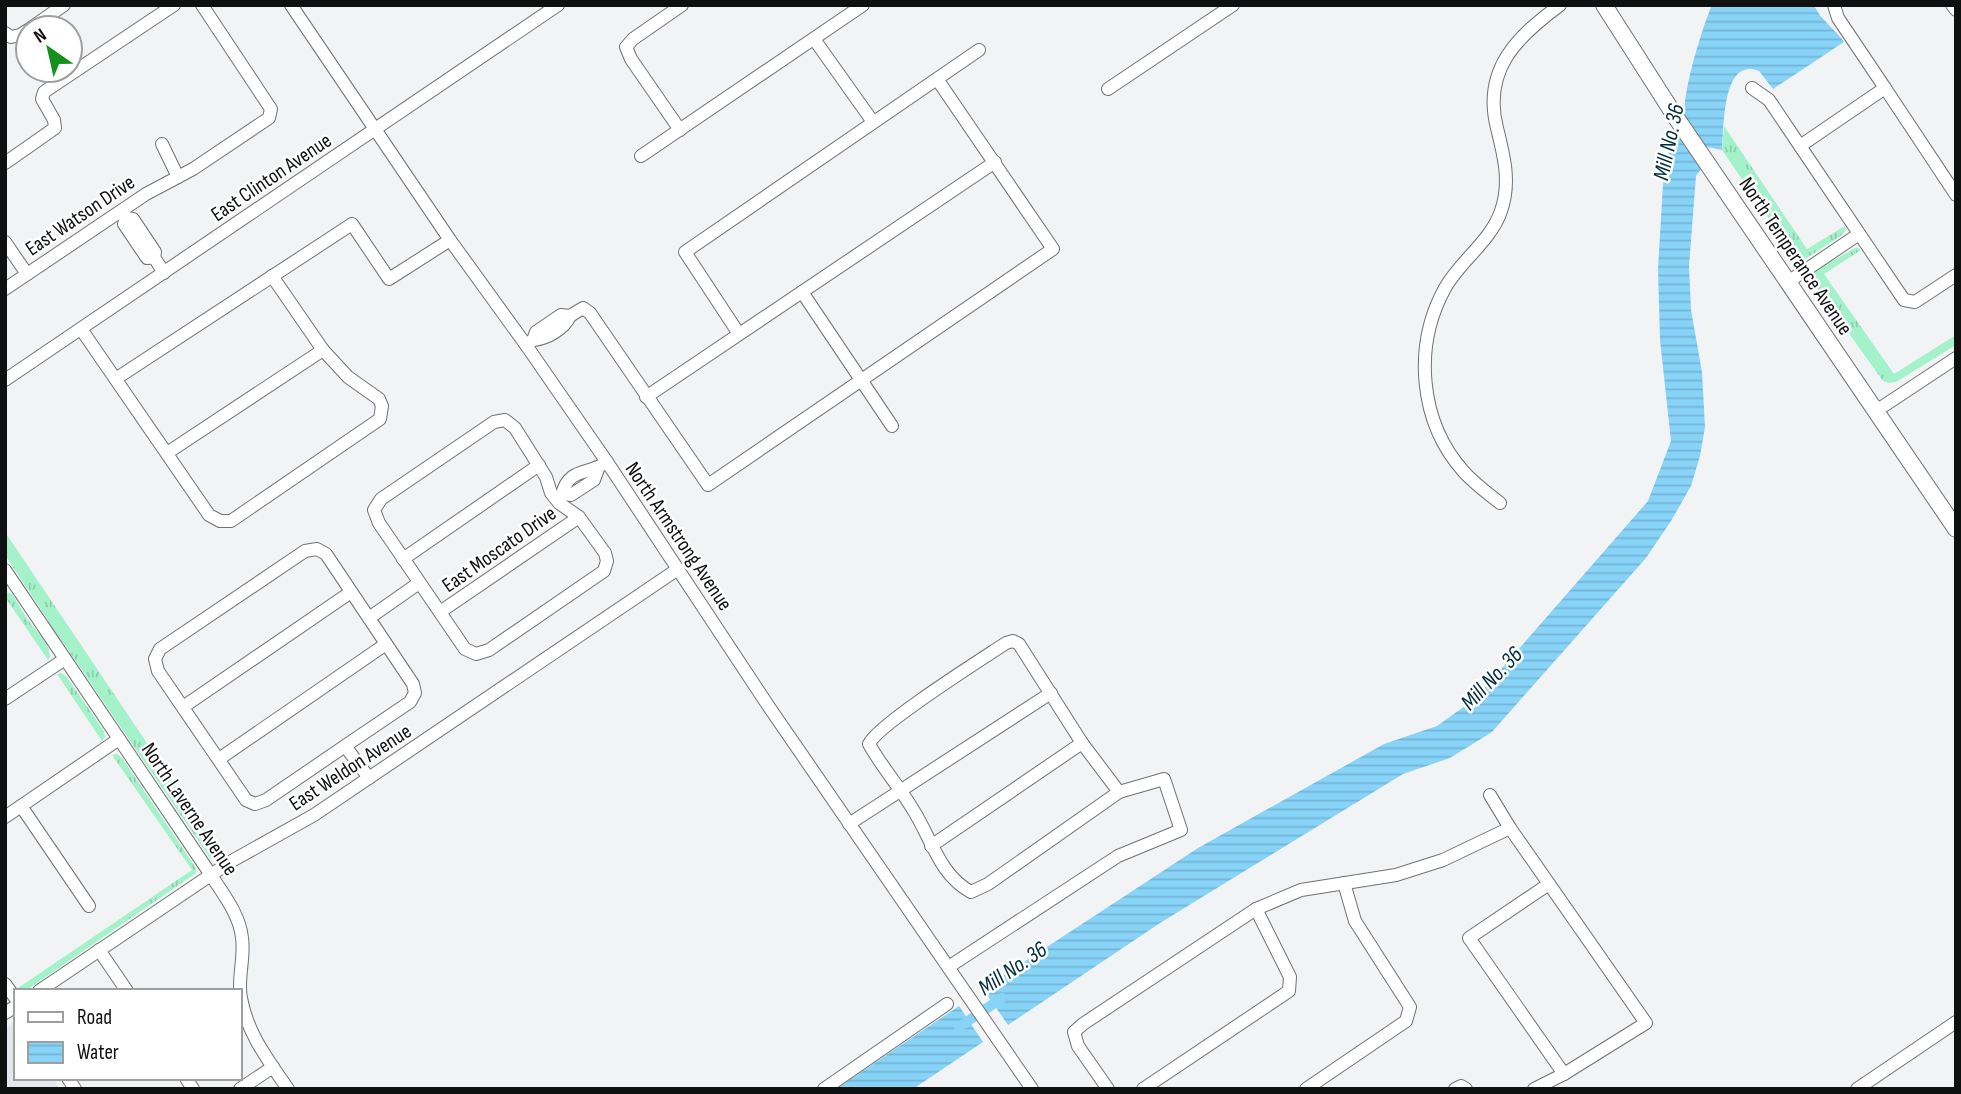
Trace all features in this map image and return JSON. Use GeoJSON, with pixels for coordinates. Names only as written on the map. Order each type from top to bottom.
{"type":"FeatureCollection","features":[{"type":"Feature","properties":{"kind":"main road","name":"North Temperance Avenue"},"geometry":{"type":"LineString","coordinates":[[1604,5],[1703,158],[1956,529]]}},
{"type":"Feature","properties":{"kind":"street"},"geometry":{"type":"LineString","coordinates":[[5,163],[55,128],[54,120],[42,99],[44,92],[174,5]]}},
{"type":"Feature","properties":{"kind":"street","name":"East Watson Drive"},"geometry":{"type":"LineString","coordinates":[[5,289],[123,214],[152,190],[178,177],[270,118],[271,109],[202,5]]}},
{"type":"Feature","properties":{"kind":"street","name":"North Armstrong Avenue"},"geometry":{"type":"LineString","coordinates":[[292,5],[450,240],[530,343],[603,466],[678,569],[849,824],[950,966],[1032,1089]]}},
{"type":"Feature","properties":{"kind":"street","name":"East Clinton Avenue"},"geometry":{"type":"LineString","coordinates":[[5,380],[558,5]]}},
{"type":"Feature","properties":{"kind":"street"},"geometry":{"type":"LineString","coordinates":[[680,130],[631,59],[626,47],[633,38],[682,5]]}},
{"type":"Feature","properties":{"kind":"street"},"geometry":{"type":"LineString","coordinates":[[641,156],[863,5]]}},
{"type":"Feature","properties":{"kind":"street"},"geometry":{"type":"LineString","coordinates":[[1108,89],[1233,5]]}},
{"type":"Feature","properties":{"kind":"street"},"geometry":{"type":"LineString","coordinates":[[1500,503],[1463,471],[1441,438],[1426,394],[1425,358],[1428,332],[1445,287],[1493,227],[1501,212],[1507,174],[1495,111],[1495,90],[1503,61],[1510,48],[1525,33],[1560,5]]}},
{"type":"Feature","properties":{"kind":"street"},"geometry":{"type":"LineString","coordinates":[[1834,5],[1838,18],[1956,195]]}},
{"type":"Feature","properties":{"kind":"street"},"geometry":{"type":"LineString","coordinates":[[1952,5],[1956,10]]}},
{"type":"Feature","properties":{"kind":"street"},"geometry":{"type":"LineString","coordinates":[[814,38],[873,122]]}},
{"type":"Feature","properties":{"kind":"street"},"geometry":{"type":"LineString","coordinates":[[739,334],[685,252],[979,50]]}},
{"type":"Feature","properties":{"kind":"street"},"geometry":{"type":"LineString","coordinates":[[530,343],[536,332],[561,315],[570,316],[583,309],[590,313],[708,485],[1053,249],[937,79]]}},
{"type":"Feature","properties":{"kind":"street"},"geometry":{"type":"LineString","coordinates":[[1752,88],[1769,100],[1900,295],[1909,302],[1922,298],[1956,275]]}},
{"type":"Feature","properties":{"kind":"street"},"geometry":{"type":"LineString","coordinates":[[1800,146],[1885,88]]}},
{"type":"Feature","properties":{"kind":"street"},"geometry":{"type":"LineString","coordinates":[[162,144],[178,177]]}},
{"type":"Feature","properties":{"kind":"street"},"geometry":{"type":"LineString","coordinates":[[646,397],[995,162]]}},
{"type":"Feature","properties":{"kind":"street"},"geometry":{"type":"LineString","coordinates":[[123,214],[133,219],[155,252],[153,257],[164,273]]}},
{"type":"Feature","properties":{"kind":"street"},"geometry":{"type":"LineString","coordinates":[[117,378],[352,224],[389,279],[450,240]]}},
{"type":"Feature","properties":{"kind":"street"},"geometry":{"type":"LineString","coordinates":[[1787,282],[1859,234]]}},
{"type":"Feature","properties":{"kind":"street"},"geometry":{"type":"LineString","coordinates":[[5,243],[27,274]]}},
{"type":"Feature","properties":{"kind":"street"},"geometry":{"type":"LineString","coordinates":[[81,329],[209,515],[220,521],[231,521],[380,419],[382,407],[379,399],[348,377],[323,350],[272,276]]}},
{"type":"Feature","properties":{"kind":"street"},"geometry":{"type":"LineString","coordinates":[[802,292],[892,426]]}},
{"type":"Feature","properties":{"kind":"street"},"geometry":{"type":"LineString","coordinates":[[167,453],[323,350]]}},
{"type":"Feature","properties":{"kind":"street"},"geometry":{"type":"LineString","coordinates":[[1876,411],[1956,358]]}},
{"type":"Feature","properties":{"kind":"street"},"geometry":{"type":"LineString","coordinates":[[559,496],[515,428],[505,420],[494,422],[381,499],[374,510],[419,583],[466,649],[476,654],[489,649],[604,571],[607,561],[605,553],[579,517],[559,503],[565,483],[585,469],[603,466]]}},
{"type":"Feature","properties":{"kind":"street"},"geometry":{"type":"LineString","coordinates":[[403,559],[539,465]]}},
{"type":"Feature","properties":{"kind":"street"},"geometry":{"type":"LineString","coordinates":[[559,496],[571,495],[594,480],[603,466]]}},
{"type":"Feature","properties":{"kind":"street"},"geometry":{"type":"LineString","coordinates":[[571,479],[579,490]]}},
{"type":"Feature","properties":{"kind":"street","name":"East Moscato Drive"},"geometry":{"type":"LineString","coordinates":[[440,612],[579,517]]}},
{"type":"Feature","properties":{"kind":"street"},"geometry":{"type":"LineString","coordinates":[[317,548],[326,554],[351,592],[413,684],[415,693],[411,702],[266,800],[255,804],[246,800],[158,671],[155,659],[160,649],[306,551],[317,548]]}},
{"type":"Feature","properties":{"kind":"street","name":"East Weldon Avenue"},"geometry":{"type":"LineString","coordinates":[[42,989],[211,875],[314,815],[678,569]]}},
{"type":"Feature","properties":{"kind":"street","name":"North Laverne Avenue"},"geometry":{"type":"LineString","coordinates":[[7,577],[211,875],[237,918],[242,937],[240,989]]}},
{"type":"Feature","properties":{"kind":"street"},"geometry":{"type":"LineString","coordinates":[[369,618],[419,583]]}},
{"type":"Feature","properties":{"kind":"street"},"geometry":{"type":"LineString","coordinates":[[183,707],[351,592]]}},
{"type":"Feature","properties":{"kind":"street"},"geometry":{"type":"LineString","coordinates":[[950,966],[1118,856],[1181,830],[1164,779],[1119,792],[988,884],[971,892],[952,878],[931,846],[917,816],[869,744],[872,736],[1006,643],[1013,641],[1019,643],[1082,743],[1119,792]]}},
{"type":"Feature","properties":{"kind":"street"},"geometry":{"type":"LineString","coordinates":[[219,760],[386,644]]}},
{"type":"Feature","properties":{"kind":"street"},"geometry":{"type":"LineString","coordinates":[[5,699],[65,659]]}},
{"type":"Feature","properties":{"kind":"street"},"geometry":{"type":"LineString","coordinates":[[849,824],[1051,693]]}},
{"type":"Feature","properties":{"kind":"street"},"geometry":{"type":"LineString","coordinates":[[5,817],[119,739]]}},
{"type":"Feature","properties":{"kind":"street"},"geometry":{"type":"LineString","coordinates":[[931,846],[1082,743]]}},
{"type":"Feature","properties":{"kind":"street"},"geometry":{"type":"LineString","coordinates":[[345,746],[369,778]]}},
{"type":"Feature","properties":{"kind":"street"},"geometry":{"type":"LineString","coordinates":[[1490,795],[1510,828],[1646,1023],[1564,1074],[1534,1089]]}},
{"type":"Feature","properties":{"kind":"street"},"geometry":{"type":"LineString","coordinates":[[21,806],[89,906]]}},
{"type":"Feature","properties":{"kind":"street"},"geometry":{"type":"LineString","coordinates":[[1108,1089],[1078,1046],[1074,1032],[1256,909],[1301,890],[1396,875],[1443,860],[1510,828]]}},
{"type":"Feature","properties":{"kind":"street"},"geometry":{"type":"LineString","coordinates":[[1306,1089],[1406,1021],[1410,1007],[1355,921],[1344,883]]}},
{"type":"Feature","properties":{"kind":"street"},"geometry":{"type":"LineString","coordinates":[[1549,884],[1469,938],[1564,1074]]}},
{"type":"Feature","properties":{"kind":"street"},"geometry":{"type":"LineString","coordinates":[[1143,1089],[1289,991],[1290,977],[1256,909]]}},
{"type":"Feature","properties":{"kind":"street"},"geometry":{"type":"LineString","coordinates":[[99,950],[126,989]]}},
{"type":"Feature","properties":{"kind":"street","name":"North Laverne Avenue"},"geometry":{"type":"LineString","coordinates":[[242,1002],[255,1041],[288,1089]]}},
{"type":"Feature","properties":{"kind":"street"},"geometry":{"type":"LineString","coordinates":[[824,1089],[947,1004]]}},
{"type":"Feature","properties":{"kind":"street"},"geometry":{"type":"LineString","coordinates":[[1857,1089],[1956,1022]]}},
{"type":"Feature","properties":{"kind":"street"},"geometry":{"type":"LineString","coordinates":[[240,1089],[272,1067]]}},
{"type":"Feature","properties":{"kind":"street"},"geometry":{"type":"LineString","coordinates":[[1454,1089],[1466,1089]]}},
{"type":"Feature","properties":{"kind":"shaded area"},"geometry":{"type":"Polygon","coordinates":[[[14,1023],[14,1080],[54,1080],[60,1089],[5,1089],[5,1028],[14,1023]]]}},
{"type":"Feature","properties":{"kind":"green space"},"geometry":{"type":"Polygon","coordinates":[[[1724,126],[1807,249],[1845,226],[1846,230],[1842,235],[1802,261],[1796,258],[1722,150],[1724,126]]]}},
{"type":"Feature","properties":{"kind":"green space"},"geometry":{"type":"Polygon","coordinates":[[[1857,247],[1861,250],[1824,274],[1894,374],[1956,335],[1956,345],[1896,382],[1883,381],[1812,282],[1811,277],[1816,270],[1857,247]]]}},
{"type":"Feature","properties":{"kind":"green space"},"geometry":{"type":"Polygon","coordinates":[[[5,532],[223,856],[218,860],[210,858],[62,641],[54,635],[48,620],[5,555],[5,532]]]}},
{"type":"Feature","properties":{"kind":"green space"},"geometry":{"type":"Polygon","coordinates":[[[5,592],[12,594],[45,641],[50,657],[48,660],[5,597],[5,592]]]}},
{"type":"Feature","properties":{"kind":"green space"},"geometry":{"type":"Polygon","coordinates":[[[57,674],[66,676],[104,731],[105,737],[102,741],[57,674]]]}},
{"type":"Feature","properties":{"kind":"green space"},"geometry":{"type":"Polygon","coordinates":[[[117,754],[122,758],[196,868],[196,873],[28,989],[19,989],[192,870],[112,755],[117,754]]]}},
{"type":"Feature","properties":{"kind":"water"},"geometry":{"type":"Polygon","coordinates":[[[1712,5],[1815,7],[1844,42],[1773,89],[1759,71],[1747,69],[1738,74],[1727,97],[1722,150],[1702,146],[1685,118],[1689,79],[1712,5]]]}},
{"type":"Feature","properties":{"kind":"water"},"geometry":{"type":"Polygon","coordinates":[[[1676,133],[1701,169],[1696,176],[1689,266],[1691,310],[1702,372],[1705,427],[1691,486],[1646,558],[1492,732],[1450,758],[1403,774],[1160,923],[1008,1025],[983,989],[1198,848],[1384,744],[1437,726],[1476,698],[1648,501],[1671,441],[1660,340],[1658,269],[1663,184],[1671,141],[1676,133]]]}},
{"type":"Feature","properties":{"kind":"water"},"geometry":{"type":"Polygon","coordinates":[[[959,1006],[983,1042],[913,1089],[836,1089],[959,1006]]]}},
{"type":"Feature","properties":{"kind":"waterway","name":"Mill No. 36"},"geometry":{"type":"LineString","coordinates":[[959,1027],[1002,998]]}}]}
